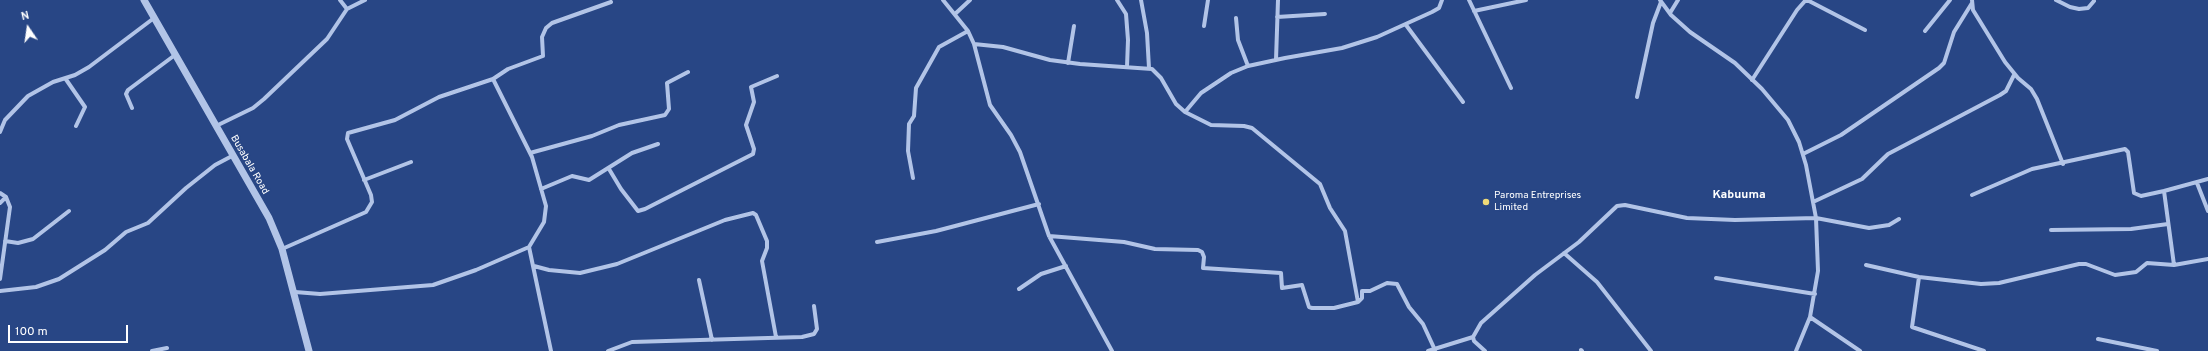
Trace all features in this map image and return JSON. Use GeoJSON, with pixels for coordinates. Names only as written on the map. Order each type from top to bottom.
{"type":"FeatureCollection","features":[{"type":"Feature","properties":{"kind":"street","name":"Busabala Road"},"geometry":{"type":"LineString","coordinates":[[144,0],[232,156],[269,218],[282,249],[295,292],[309,351]]}},
{"type":"Feature","properties":{"kind":"street"},"geometry":{"type":"LineString","coordinates":[[340,0],[346,9]]}},
{"type":"Feature","properties":{"kind":"street"},"geometry":{"type":"LineString","coordinates":[[215,126],[253,108],[264,99],[327,39],[346,9],[365,0]]}},
{"type":"Feature","properties":{"kind":"street"},"geometry":{"type":"LineString","coordinates":[[943,0],[956,14],[968,31],[974,44],[990,105],[1011,135],[1020,152],[1049,236],[1112,351]]}},
{"type":"Feature","properties":{"kind":"street"},"geometry":{"type":"LineString","coordinates":[[956,14],[970,0]]}},
{"type":"Feature","properties":{"kind":"street"},"geometry":{"type":"LineString","coordinates":[[1117,0],[1126,14],[1128,40],[1127,67]]}},
{"type":"Feature","properties":{"kind":"street"},"geometry":{"type":"LineString","coordinates":[[1141,0],[1147,33],[1149,68]]}},
{"type":"Feature","properties":{"kind":"street"},"geometry":{"type":"LineString","coordinates":[[1204,26],[1208,0]]}},
{"type":"Feature","properties":{"kind":"street"},"geometry":{"type":"LineString","coordinates":[[1276,60],[1278,0]]}},
{"type":"Feature","properties":{"kind":"street"},"geometry":{"type":"LineString","coordinates":[[1184,112],[1201,93],[1215,82],[1231,73],[1248,66],[1342,48],[1406,25],[1439,8],[1442,0]]}},
{"type":"Feature","properties":{"kind":"street"},"geometry":{"type":"LineString","coordinates":[[1469,0],[1511,88]]}},
{"type":"Feature","properties":{"kind":"street"},"geometry":{"type":"LineString","coordinates":[[1474,11],[1526,0]]}},
{"type":"Feature","properties":{"kind":"street"},"geometry":{"type":"LineString","coordinates":[[1670,13],[1678,0]]}},
{"type":"Feature","properties":{"kind":"street"},"geometry":{"type":"LineString","coordinates":[[1925,31],[1950,0]]}},
{"type":"Feature","properties":{"kind":"street"},"geometry":{"type":"LineString","coordinates":[[2056,0],[2070,7],[2079,9],[2088,8],[2094,1]]}},
{"type":"Feature","properties":{"kind":"street"},"geometry":{"type":"LineString","coordinates":[[1661,1],[1670,13],[1690,32],[1735,63],[1779,107],[1788,120],[1803,154],[1816,218],[1818,257],[1815,294],[1810,317],[1796,351]]}},
{"type":"Feature","properties":{"kind":"street"},"geometry":{"type":"LineString","coordinates":[[1637,97],[1653,23],[1661,1]]}},
{"type":"Feature","properties":{"kind":"street"},"geometry":{"type":"LineString","coordinates":[[1752,80],[1797,10],[1805,1],[1865,30]]}},
{"type":"Feature","properties":{"kind":"street"},"geometry":{"type":"LineString","coordinates":[[282,249],[366,212],[372,202],[347,139],[348,133],[395,120],[439,97],[493,79],[508,69],[544,55],[542,36],[546,28],[552,23],[611,2]]}},
{"type":"Feature","properties":{"kind":"street"},"geometry":{"type":"LineString","coordinates":[[1972,2],[1973,10],[1977,18],[2014,75],[2028,86],[2037,99],[2063,164]]}},
{"type":"Feature","properties":{"kind":"street"},"geometry":{"type":"LineString","coordinates":[[1803,154],[1841,136],[1940,68],[1944,63],[1954,32],[1972,2]]}},
{"type":"Feature","properties":{"kind":"street"},"geometry":{"type":"LineString","coordinates":[[1277,17],[1325,14]]}},
{"type":"Feature","properties":{"kind":"street"},"geometry":{"type":"LineString","coordinates":[[0,132],[5,120],[28,96],[90,67],[154,18]]}},
{"type":"Feature","properties":{"kind":"street"},"geometry":{"type":"LineString","coordinates":[[1236,18],[1238,40],[1248,66]]}},
{"type":"Feature","properties":{"kind":"street"},"geometry":{"type":"LineString","coordinates":[[1406,25],[1463,102]]}},
{"type":"Feature","properties":{"kind":"street"},"geometry":{"type":"LineString","coordinates":[[1068,62],[1074,26]]}},
{"type":"Feature","properties":{"kind":"street"},"geometry":{"type":"LineString","coordinates":[[913,178],[908,151],[909,124],[914,116],[916,88],[939,47],[968,31]]}},
{"type":"Feature","properties":{"kind":"street"},"geometry":{"type":"LineString","coordinates":[[974,44],[1003,47],[1050,60],[1149,68],[1158,74],[1176,104],[1184,112],[1211,125],[1244,126],[1252,128],[1320,184],[1330,208],[1345,231],[1358,302]]}},
{"type":"Feature","properties":{"kind":"street"},"geometry":{"type":"LineString","coordinates":[[132,108],[126,94],[128,90],[175,55]]}},
{"type":"Feature","properties":{"kind":"street"},"geometry":{"type":"LineString","coordinates":[[530,153],[592,136],[612,127],[665,115],[669,109],[666,83],[688,72]]}},
{"type":"Feature","properties":{"kind":"street"},"geometry":{"type":"LineString","coordinates":[[1813,202],[1862,179],[1888,154],[2000,95],[2006,91],[2014,75]]}},
{"type":"Feature","properties":{"kind":"street"},"geometry":{"type":"LineString","coordinates":[[609,169],[621,189],[638,211],[645,209],[753,154],[754,149],[746,125],[754,102],[751,87],[777,76]]}},
{"type":"Feature","properties":{"kind":"street"},"geometry":{"type":"LineString","coordinates":[[65,78],[85,107],[76,126]]}},
{"type":"Feature","properties":{"kind":"street"},"geometry":{"type":"LineString","coordinates":[[295,292],[320,294],[432,284],[476,270],[529,247],[546,216],[546,206],[530,153],[493,79]]}},
{"type":"Feature","properties":{"kind":"street"},"geometry":{"type":"LineString","coordinates":[[541,189],[572,176],[589,180],[609,169],[632,153],[658,144]]}},
{"type":"Feature","properties":{"kind":"street"},"geometry":{"type":"LineString","coordinates":[[1972,195],[2032,169],[2063,164],[2125,149],[2128,152],[2134,193],[2141,196],[2164,192],[2208,179]]}},
{"type":"Feature","properties":{"kind":"street"},"geometry":{"type":"LineString","coordinates":[[0,291],[36,287],[59,279],[105,250],[126,232],[148,223],[186,188],[215,165],[232,156]]}},
{"type":"Feature","properties":{"kind":"street"},"geometry":{"type":"LineString","coordinates":[[364,180],[411,162]]}},
{"type":"Feature","properties":{"kind":"street"},"geometry":{"type":"LineString","coordinates":[[2197,183],[2208,211]]}},
{"type":"Feature","properties":{"kind":"street"},"geometry":{"type":"LineString","coordinates":[[2164,192],[2174,265]]}},
{"type":"Feature","properties":{"kind":"street"},"geometry":{"type":"LineString","coordinates":[[0,193],[6,197],[10,207],[0,279]]}},
{"type":"Feature","properties":{"kind":"street"},"geometry":{"type":"LineString","coordinates":[[0,203],[6,197]]}},
{"type":"Feature","properties":{"kind":"street"},"geometry":{"type":"LineString","coordinates":[[877,242],[936,230],[1039,204]]}},
{"type":"Feature","properties":{"kind":"street"},"geometry":{"type":"LineString","coordinates":[[1428,351],[1473,337],[1481,323],[1502,302],[1579,242],[1613,209],[1621,205],[1687,218],[1735,220],[1816,218],[1869,228],[1889,225],[1899,219]]}},
{"type":"Feature","properties":{"kind":"street"},"geometry":{"type":"LineString","coordinates":[[5,242],[18,243],[33,239],[69,211]]}},
{"type":"Feature","properties":{"kind":"street"},"geometry":{"type":"LineString","coordinates":[[534,266],[549,270],[580,273],[616,264],[725,220],[753,213],[756,214],[767,241],[767,248],[762,261],[776,337]]}},
{"type":"Feature","properties":{"kind":"street"},"geometry":{"type":"LineString","coordinates":[[2051,230],[2131,229],[2168,224]]}},
{"type":"Feature","properties":{"kind":"street"},"geometry":{"type":"LineString","coordinates":[[1049,236],[1124,242],[1154,249],[1198,250],[1202,252],[1204,257],[1203,268],[1281,273],[1282,288],[1302,285],[1309,307],[1312,308],[1334,308],[1358,302],[1362,298],[1362,291],[1370,291],[1387,283],[1397,284],[1409,307],[1423,324],[1435,350]]}},
{"type":"Feature","properties":{"kind":"street"},"geometry":{"type":"LineString","coordinates":[[529,247],[551,351]]}},
{"type":"Feature","properties":{"kind":"street"},"geometry":{"type":"LineString","coordinates":[[1564,253],[1597,282],[1651,351]]}},
{"type":"Feature","properties":{"kind":"street"},"geometry":{"type":"LineString","coordinates":[[1866,265],[1919,277],[1981,284],[1999,283],[2079,264],[2086,264],[2115,275],[2136,272],[2147,263],[2174,265],[2208,259]]}},
{"type":"Feature","properties":{"kind":"street"},"geometry":{"type":"LineString","coordinates":[[1019,289],[1040,274],[1066,266]]}},
{"type":"Feature","properties":{"kind":"street"},"geometry":{"type":"LineString","coordinates":[[1919,277],[1912,326],[1984,351]]}},
{"type":"Feature","properties":{"kind":"street"},"geometry":{"type":"LineString","coordinates":[[1716,278],[1815,294]]}},
{"type":"Feature","properties":{"kind":"street"},"geometry":{"type":"LineString","coordinates":[[699,280],[712,340]]}},
{"type":"Feature","properties":{"kind":"street"},"geometry":{"type":"LineString","coordinates":[[608,351],[632,342],[770,339],[776,337],[794,338],[814,334],[818,326],[814,306]]}},
{"type":"Feature","properties":{"kind":"street"},"geometry":{"type":"LineString","coordinates":[[1810,317],[1860,351]]}},
{"type":"Feature","properties":{"kind":"street"},"geometry":{"type":"LineString","coordinates":[[1473,337],[1474,341],[1485,351]]}},
{"type":"Feature","properties":{"kind":"street"},"geometry":{"type":"LineString","coordinates":[[2098,339],[2158,351]]}},
{"type":"Feature","properties":{"kind":"street"},"geometry":{"type":"LineString","coordinates":[[152,351],[167,348]]}},
{"type":"Feature","properties":{"kind":"place","name":"Paroma Entreprises Limited"},"geometry":{"type":"Point","coordinates":[1486,202]}},
{"type":"Feature","properties":{"kind":"district","name":"Kabuuma"},"geometry":{"type":"Point","coordinates":[1739,196]}}]}
